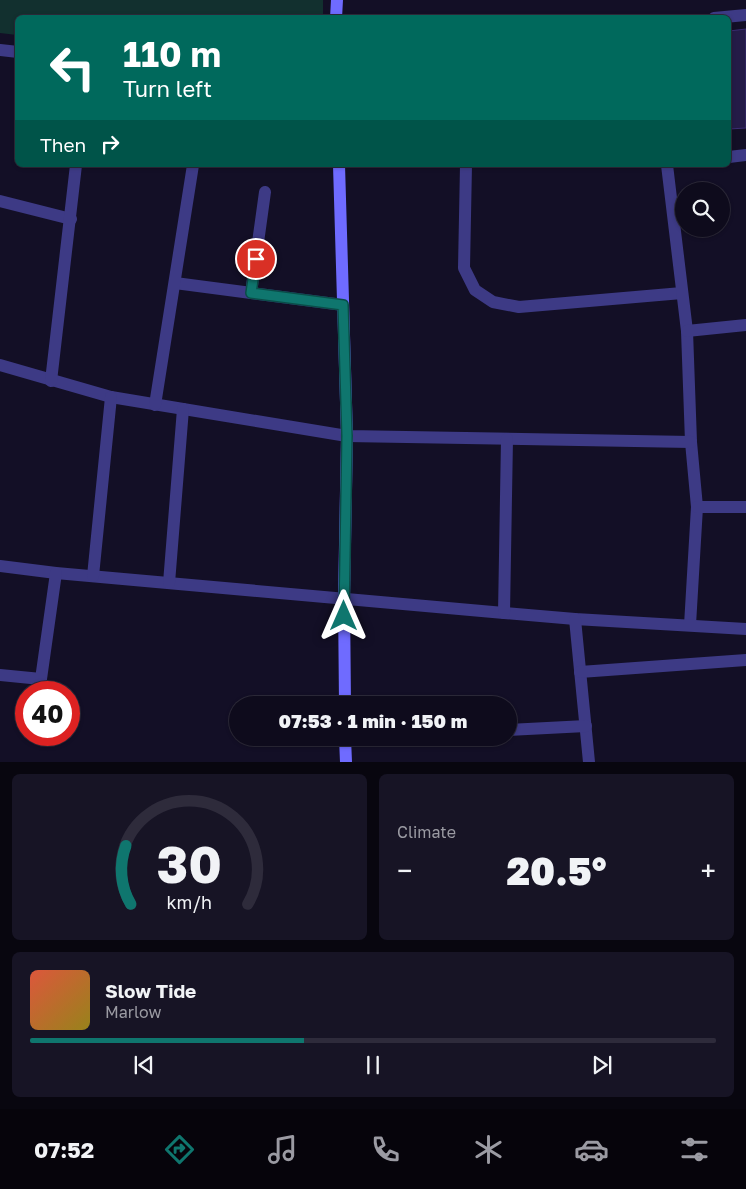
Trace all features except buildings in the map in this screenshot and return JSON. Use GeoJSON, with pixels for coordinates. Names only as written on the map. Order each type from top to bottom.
{"type":"FeatureCollection","features":[{"type":"Feature","properties":{"kind":"street"},"geometry":{"type":"LineString","coordinates":[[336,15],[337,0]]}},
{"type":"Feature","properties":{"kind":"street"},"geometry":{"type":"LineString","coordinates":[[731,16],[746,15]]}},
{"type":"Feature","properties":{"kind":"street"},"geometry":{"type":"LineString","coordinates":[[0,50],[15,52]]}},
{"type":"Feature","properties":{"kind":"street"},"geometry":{"type":"LineString","coordinates":[[731,157],[746,155]]}},
{"type":"Feature","properties":{"kind":"street"},"geometry":{"type":"LineString","coordinates":[[51,381],[76,167]]}},
{"type":"Feature","properties":{"kind":"street"},"geometry":{"type":"LineString","coordinates":[[155,405],[193,167]]}},
{"type":"Feature","properties":{"kind":"street"},"geometry":{"type":"LineString","coordinates":[[339,167],[347,436],[344,598],[345,696]]}},
{"type":"Feature","properties":{"kind":"street"},"geometry":{"type":"LineString","coordinates":[[466,167],[464,268],[475,290],[493,302],[519,307],[682,292]]}},
{"type":"Feature","properties":{"kind":"street"},"geometry":{"type":"LineString","coordinates":[[666,167],[687,331],[690,442],[697,507],[690,626]]}},
{"type":"Feature","properties":{"kind":"street"},"geometry":{"type":"LineString","coordinates":[[251,293],[265,192]]}},
{"type":"Feature","properties":{"kind":"street"},"geometry":{"type":"LineString","coordinates":[[0,201],[71,219]]}},
{"type":"Feature","properties":{"kind":"street"},"geometry":{"type":"LineString","coordinates":[[175,283],[343,305]]}},
{"type":"Feature","properties":{"kind":"street"},"geometry":{"type":"LineString","coordinates":[[687,331],[746,325]]}},
{"type":"Feature","properties":{"kind":"street"},"geometry":{"type":"LineString","coordinates":[[0,365],[110,397],[347,436],[690,442]]}},
{"type":"Feature","properties":{"kind":"street"},"geometry":{"type":"LineString","coordinates":[[93,576],[110,397]]}},
{"type":"Feature","properties":{"kind":"street"},"geometry":{"type":"LineString","coordinates":[[169,583],[183,409]]}},
{"type":"Feature","properties":{"kind":"street"},"geometry":{"type":"LineString","coordinates":[[504,613],[507,439]]}},
{"type":"Feature","properties":{"kind":"street"},"geometry":{"type":"LineString","coordinates":[[697,507],[746,507]]}},
{"type":"Feature","properties":{"kind":"street"},"geometry":{"type":"LineString","coordinates":[[0,566],[56,573],[575,619],[746,629]]}},
{"type":"Feature","properties":{"kind":"street"},"geometry":{"type":"LineString","coordinates":[[0,675],[41,679],[56,573]]}},
{"type":"Feature","properties":{"kind":"street"},"geometry":{"type":"LineString","coordinates":[[575,619],[589,762]]}},
{"type":"Feature","properties":{"kind":"street"},"geometry":{"type":"LineString","coordinates":[[580,672],[746,660]]}},
{"type":"Feature","properties":{"kind":"street"},"geometry":{"type":"LineString","coordinates":[[517,730],[586,726]]}},
{"type":"Feature","properties":{"kind":"street"},"geometry":{"type":"LineString","coordinates":[[345,746],[346,762]]}},
{"type":"Feature","properties":{"kind":"green space"},"geometry":{"type":"Polygon","coordinates":[[[0,0],[323,0],[323,15],[15,15],[15,35],[0,33],[0,0]]]}},
{"type":"Feature","properties":{"kind":"route"},"geometry":{"type":"LineString","coordinates":[[256,259],[251,293],[343,305],[347,436],[344,616]]}}]}
